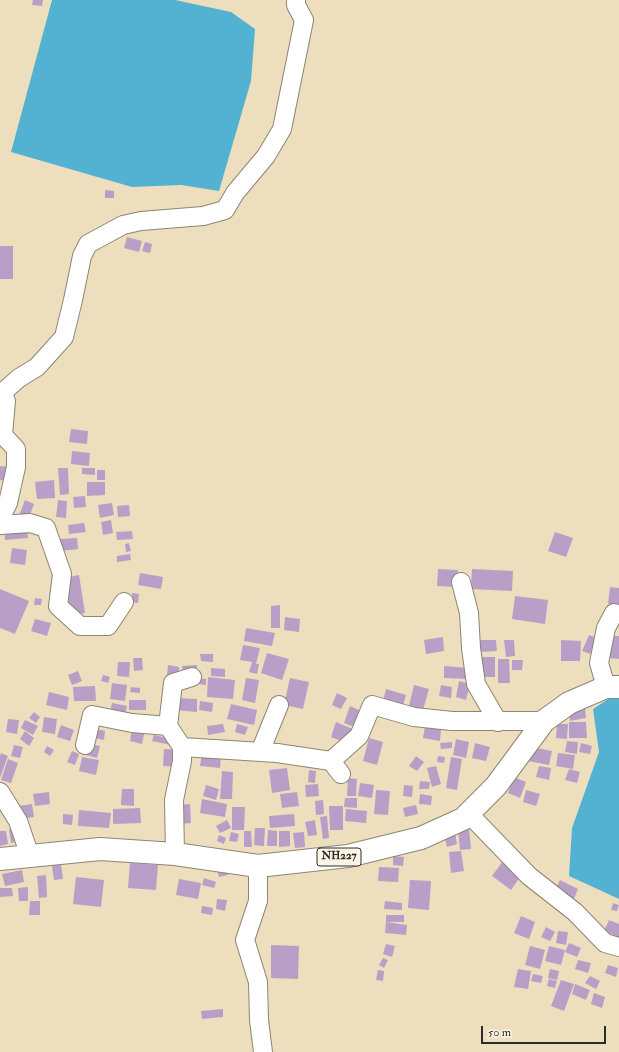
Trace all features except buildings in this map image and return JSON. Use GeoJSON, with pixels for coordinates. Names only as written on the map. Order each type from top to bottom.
{"type":"FeatureCollection","features":[{"type":"Feature","properties":{"kind":"highway","name":"NH227"},"geometry":{"type":"LineString","coordinates":[[0,859],[100,850],[175,854],[258,866],[355,854],[422,838],[463,819],[496,786],[544,721],[569,703],[612,687]]}},
{"type":"Feature","properties":{"kind":"street"},"geometry":{"type":"LineString","coordinates":[[0,519],[8,502],[16,468],[16,449],[3,435],[6,401],[2,393],[19,378],[37,367],[64,337],[82,256],[88,244],[123,225],[141,221],[203,216],[225,210],[236,193],[266,156],[282,129],[304,20],[296,5],[296,0]]}},
{"type":"Feature","properties":{"kind":"street"},"geometry":{"type":"LineString","coordinates":[[0,525],[30,523],[46,528],[62,574],[58,606],[80,626],[108,626],[124,602]]}},
{"type":"Feature","properties":{"kind":"street"},"geometry":{"type":"LineString","coordinates":[[461,582],[469,613],[471,648],[476,684],[498,722]]}},
{"type":"Feature","properties":{"kind":"street"},"geometry":{"type":"LineString","coordinates":[[612,687],[599,663],[606,628],[614,613]]}},
{"type":"Feature","properties":{"kind":"street"},"geometry":{"type":"LineString","coordinates":[[175,854],[174,800],[182,761],[182,747],[168,726],[173,683],[192,678]]}},
{"type":"Feature","properties":{"kind":"street"},"geometry":{"type":"LineString","coordinates":[[260,752],[279,705]]}},
{"type":"Feature","properties":{"kind":"street"},"geometry":{"type":"LineString","coordinates":[[182,747],[260,752],[336,768],[359,736],[372,705],[414,718],[452,721],[544,721]]}},
{"type":"Feature","properties":{"kind":"street"},"geometry":{"type":"LineString","coordinates":[[85,745],[92,715],[132,723],[168,726]]}},
{"type":"Feature","properties":{"kind":"street"},"geometry":{"type":"LineString","coordinates":[[0,792],[18,821],[30,856]]}},
{"type":"Feature","properties":{"kind":"street"},"geometry":{"type":"LineString","coordinates":[[468,813],[529,876],[575,912],[605,943],[619,947]]}},
{"type":"Feature","properties":{"kind":"street"},"geometry":{"type":"LineString","coordinates":[[258,866],[258,901],[245,940],[258,982],[259,1020],[263,1052]]}},
{"type":"Feature","properties":{"kind":"water"},"geometry":{"type":"Polygon","coordinates":[[[52,0],[175,0],[231,12],[255,29],[251,81],[219,191],[181,185],[132,187],[11,152],[52,0]]]}},
{"type":"Feature","properties":{"kind":"water"},"geometry":{"type":"Polygon","coordinates":[[[619,692],[619,899],[569,876],[572,828],[599,752],[593,709],[619,692]]]}}]}
